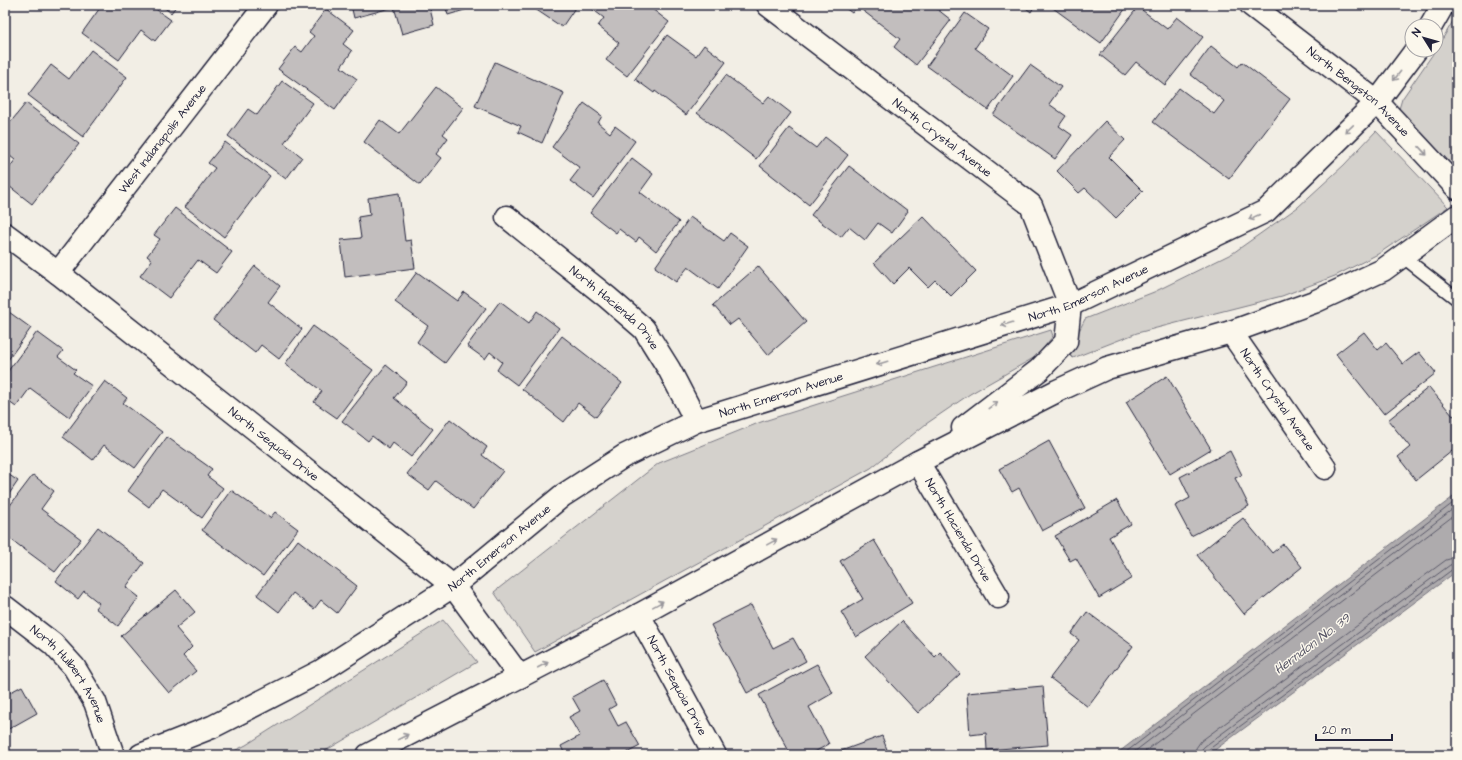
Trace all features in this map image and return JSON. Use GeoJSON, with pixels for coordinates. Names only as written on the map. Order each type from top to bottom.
{"type":"FeatureCollection","features":[{"type":"Feature","properties":{"kind":"street","name":"West Indianapolis Avenue"},"geometry":{"type":"LineString","coordinates":[[58,273],[266,5]]}},
{"type":"Feature","properties":{"kind":"street","name":"North Crystal Avenue"},"geometry":{"type":"LineString","coordinates":[[768,5],[1030,205],[1070,305]]}},
{"type":"Feature","properties":{"kind":"street","name":"North Bengston Avenue"},"geometry":{"type":"LineString","coordinates":[[1251,5],[1377,102],[1457,188]]}},
{"type":"Feature","properties":{"kind":"street"},"geometry":{"type":"LineString","coordinates":[[1436,18],[1443,5]]}},
{"type":"Feature","properties":{"kind":"street","name":"North Emerson Avenue"},"geometry":{"type":"LineString","coordinates":[[141,755],[212,727],[321,671],[453,586],[562,496],[624,456],[696,421],[1070,305],[1266,211],[1377,102],[1410,58]]}},
{"type":"Feature","properties":{"kind":"street"},"geometry":{"type":"LineString","coordinates":[[368,755],[639,615],[918,462],[1057,391],[1107,368],[1231,332],[1314,302],[1383,270],[1457,216]]}},
{"type":"Feature","properties":{"kind":"street","name":"North Hacienda Drive"},"geometry":{"type":"LineString","coordinates":[[507,217],[607,296],[644,330],[669,369],[696,421]]}},
{"type":"Feature","properties":{"kind":"street","name":"North Sequoia Drive"},"geometry":{"type":"LineString","coordinates":[[5,234],[58,273],[453,586],[520,677]]}},
{"type":"Feature","properties":{"kind":"street"},"geometry":{"type":"LineString","coordinates":[[918,462],[1039,370],[1066,342],[1070,305]]}},
{"type":"Feature","properties":{"kind":"street","name":"North Crystal Avenue"},"geometry":{"type":"LineString","coordinates":[[1231,332],[1325,468]]}},
{"type":"Feature","properties":{"kind":"street","name":"North Hacienda Drive"},"geometry":{"type":"LineString","coordinates":[[918,462],[998,596]]}},
{"type":"Feature","properties":{"kind":"street","name":"North Hulbert Avenue"},"geometry":{"type":"LineString","coordinates":[[5,607],[53,644],[74,667],[95,702],[113,755]]}},
{"type":"Feature","properties":{"kind":"street","name":"North Sequoia Drive"},"geometry":{"type":"LineString","coordinates":[[639,615],[715,755]]}},
{"type":"Feature","properties":{"kind":"lane"},"geometry":{"type":"LineString","coordinates":[[1402,256],[1457,299]]}},
{"type":"Feature","properties":{"kind":"shaded area"},"geometry":{"type":"Polygon","coordinates":[[[1457,14],[1457,173],[1402,121],[1399,109],[1402,99],[1430,58],[1444,58],[1444,36],[1457,14]]]}},
{"type":"Feature","properties":{"kind":"shaded area"},"geometry":{"type":"Polygon","coordinates":[[[1376,131],[1448,207],[1378,254],[1335,276],[1282,296],[1137,333],[1073,358],[1068,353],[1085,319],[1154,292],[1233,253],[1298,207],[1344,165],[1376,131]]]}},
{"type":"Feature","properties":{"kind":"shaded area"},"geometry":{"type":"Polygon","coordinates":[[[1051,330],[1053,336],[1037,356],[970,394],[926,424],[871,468],[535,652],[494,592],[659,463],[761,422],[1051,330]]]}},
{"type":"Feature","properties":{"kind":"shaded area"},"geometry":{"type":"Polygon","coordinates":[[[443,620],[477,662],[318,755],[226,755],[246,745],[443,620]]]}},
{"type":"Feature","properties":{"kind":"water","name":"Herndon No. 39"},"geometry":{"type":"Polygon","coordinates":[[[1457,494],[1457,571],[1208,755],[1115,755],[1457,494]]]}},
{"type":"Feature","properties":{"kind":"building"},"geometry":{"type":"Polygon","coordinates":[[[102,5],[150,5],[171,20],[155,41],[141,30],[119,60],[82,33],[102,5]]]}},
{"type":"Feature","properties":{"kind":"building"},"geometry":{"type":"Polygon","coordinates":[[[161,5],[177,5],[171,13],[161,5]]]}},
{"type":"Feature","properties":{"kind":"building"},"geometry":{"type":"Polygon","coordinates":[[[351,5],[429,5],[434,25],[402,34],[394,7],[354,18],[351,5]]]}},
{"type":"Feature","properties":{"kind":"building"},"geometry":{"type":"Polygon","coordinates":[[[445,5],[481,5],[448,15],[445,5]]]}},
{"type":"Feature","properties":{"kind":"building"},"geometry":{"type":"Polygon","coordinates":[[[537,5],[577,5],[562,27],[535,9],[537,5]]]}},
{"type":"Feature","properties":{"kind":"building"},"geometry":{"type":"Polygon","coordinates":[[[587,5],[647,5],[669,22],[627,76],[606,60],[619,43],[598,26],[604,18],[587,5]]]}},
{"type":"Feature","properties":{"kind":"building"},"geometry":{"type":"Polygon","coordinates":[[[841,5],[858,5],[852,13],[841,5]]]}},
{"type":"Feature","properties":{"kind":"building"},"geometry":{"type":"Polygon","coordinates":[[[866,5],[932,5],[951,20],[916,65],[894,47],[900,39],[862,10],[866,5]]]}},
{"type":"Feature","properties":{"kind":"building"},"geometry":{"type":"Polygon","coordinates":[[[1022,5],[1035,5],[1031,12],[1022,5]]]}},
{"type":"Feature","properties":{"kind":"building"},"geometry":{"type":"Polygon","coordinates":[[[1055,5],[1128,5],[1101,43],[1053,8],[1055,5]]]}},
{"type":"Feature","properties":{"kind":"building"},"geometry":{"type":"Polygon","coordinates":[[[1138,7],[1167,29],[1177,17],[1203,37],[1165,85],[1136,62],[1125,75],[1100,55],[1138,7]]]}},
{"type":"Feature","properties":{"kind":"building"},"geometry":{"type":"Polygon","coordinates":[[[326,9],[354,30],[343,44],[352,51],[341,67],[357,79],[335,110],[278,69],[295,47],[302,52],[314,36],[309,32],[326,9]]]}},
{"type":"Feature","properties":{"kind":"building"},"geometry":{"type":"Polygon","coordinates":[[[965,13],[988,29],[975,48],[1013,76],[988,110],[927,66],[965,13]]]}},
{"type":"Feature","properties":{"kind":"building"},"geometry":{"type":"Polygon","coordinates":[[[667,35],[696,56],[704,45],[726,62],[686,115],[655,91],[654,93],[635,79],[667,35]]]}},
{"type":"Feature","properties":{"kind":"building"},"geometry":{"type":"Polygon","coordinates":[[[1211,46],[1238,67],[1242,62],[1290,99],[1229,179],[1153,122],[1179,88],[1214,114],[1224,101],[1190,74],[1211,46]]]}},
{"type":"Feature","properties":{"kind":"building"},"geometry":{"type":"Polygon","coordinates":[[[91,50],[127,77],[83,137],[28,95],[51,65],[69,79],[91,50]]]}},
{"type":"Feature","properties":{"kind":"building"},"geometry":{"type":"Polygon","coordinates":[[[495,62],[564,93],[542,143],[518,132],[521,126],[475,106],[495,62]]]}},
{"type":"Feature","properties":{"kind":"building"},"geometry":{"type":"Polygon","coordinates":[[[1030,65],[1061,87],[1049,104],[1066,116],[1059,126],[1072,135],[1055,159],[993,115],[1030,65]]]}},
{"type":"Feature","properties":{"kind":"building"},"geometry":{"type":"Polygon","coordinates":[[[726,75],[763,103],[769,96],[791,113],[756,159],[697,113],[726,75]]]}},
{"type":"Feature","properties":{"kind":"building"},"geometry":{"type":"Polygon","coordinates":[[[282,81],[313,103],[284,143],[302,157],[286,179],[228,136],[248,109],[257,115],[282,81]]]}},
{"type":"Feature","properties":{"kind":"building"},"geometry":{"type":"Polygon","coordinates":[[[436,87],[463,108],[443,134],[448,138],[436,154],[441,158],[420,185],[364,142],[380,120],[399,134],[436,87]]]}},
{"type":"Feature","properties":{"kind":"building"},"geometry":{"type":"Polygon","coordinates":[[[26,103],[79,144],[32,204],[5,183],[5,174],[15,160],[5,152],[5,129],[26,103]]]}},
{"type":"Feature","properties":{"kind":"building"},"geometry":{"type":"Polygon","coordinates":[[[584,103],[602,116],[598,123],[610,133],[615,126],[635,141],[593,198],[570,181],[580,168],[552,147],[584,103]]]}},
{"type":"Feature","properties":{"kind":"building"},"geometry":{"type":"Polygon","coordinates":[[[1105,121],[1125,140],[1109,157],[1143,191],[1116,218],[1085,188],[1079,193],[1057,171],[1105,121]]]}},
{"type":"Feature","properties":{"kind":"building"},"geometry":{"type":"Polygon","coordinates":[[[789,128],[816,148],[825,137],[848,155],[809,205],[760,166],[789,128]]]}},
{"type":"Feature","properties":{"kind":"building"},"geometry":{"type":"Polygon","coordinates":[[[225,142],[270,176],[224,237],[185,207],[215,168],[208,163],[225,142]]]}},
{"type":"Feature","properties":{"kind":"building"},"geometry":{"type":"Polygon","coordinates":[[[632,158],[653,174],[640,192],[679,222],[656,251],[639,237],[636,242],[619,229],[616,233],[590,213],[632,158]]]}},
{"type":"Feature","properties":{"kind":"building"},"geometry":{"type":"Polygon","coordinates":[[[849,166],[908,211],[892,233],[878,223],[865,240],[849,227],[841,237],[811,215],[849,166]]]}},
{"type":"Feature","properties":{"kind":"building"},"geometry":{"type":"Polygon","coordinates":[[[399,193],[405,241],[411,240],[415,268],[345,277],[341,240],[361,238],[358,217],[370,215],[368,198],[399,193]]]}},
{"type":"Feature","properties":{"kind":"building"},"geometry":{"type":"Polygon","coordinates":[[[175,208],[232,252],[216,273],[198,260],[169,298],[140,276],[152,260],[147,256],[160,239],[154,235],[175,208]]]}},
{"type":"Feature","properties":{"kind":"building"},"geometry":{"type":"Polygon","coordinates":[[[923,216],[976,271],[951,296],[935,280],[928,287],[909,268],[893,284],[874,263],[923,216]]]}},
{"type":"Feature","properties":{"kind":"building"},"geometry":{"type":"Polygon","coordinates":[[[690,217],[724,241],[730,233],[748,246],[718,289],[688,267],[676,282],[655,267],[690,217]]]}},
{"type":"Feature","properties":{"kind":"building"},"geometry":{"type":"Polygon","coordinates":[[[255,266],[280,286],[268,302],[302,329],[279,359],[261,345],[255,353],[213,320],[255,266]]]}},
{"type":"Feature","properties":{"kind":"building"},"geometry":{"type":"Polygon","coordinates":[[[758,266],[806,322],[768,355],[738,319],[730,325],[713,305],[758,266]]]}},
{"type":"Feature","properties":{"kind":"building"},"geometry":{"type":"Polygon","coordinates":[[[417,272],[457,301],[464,292],[486,308],[445,363],[417,342],[428,326],[395,302],[417,272]]]}},
{"type":"Feature","properties":{"kind":"building"},"geometry":{"type":"Polygon","coordinates":[[[500,301],[529,323],[537,311],[559,328],[517,385],[497,370],[502,362],[490,352],[485,359],[467,346],[500,301]]]}},
{"type":"Feature","properties":{"kind":"building"},"geometry":{"type":"Polygon","coordinates":[[[9,312],[31,328],[5,364],[5,318],[9,312]]]}},
{"type":"Feature","properties":{"kind":"building"},"geometry":{"type":"Polygon","coordinates":[[[313,326],[373,370],[337,418],[314,402],[322,391],[285,364],[313,326]]]}},
{"type":"Feature","properties":{"kind":"building"},"geometry":{"type":"Polygon","coordinates":[[[37,332],[63,351],[58,357],[76,370],[73,373],[92,386],[69,417],[30,388],[16,407],[5,399],[5,375],[37,332]]]}},
{"type":"Feature","properties":{"kind":"building"},"geometry":{"type":"Polygon","coordinates":[[[1364,332],[1378,350],[1386,343],[1403,364],[1419,352],[1436,373],[1384,414],[1336,354],[1364,332]]]}},
{"type":"Feature","properties":{"kind":"building"},"geometry":{"type":"Polygon","coordinates":[[[562,336],[622,383],[596,417],[578,403],[564,422],[522,389],[562,336]]]}},
{"type":"Feature","properties":{"kind":"building"},"geometry":{"type":"Polygon","coordinates":[[[386,365],[407,382],[394,398],[433,429],[411,457],[393,443],[389,449],[372,436],[368,441],[342,421],[386,365]]]}},
{"type":"Feature","properties":{"kind":"building"},"geometry":{"type":"Polygon","coordinates":[[[1167,376],[1211,449],[1170,474],[1126,402],[1167,376]]]}},
{"type":"Feature","properties":{"kind":"building"},"geometry":{"type":"Polygon","coordinates":[[[105,381],[127,398],[123,403],[162,432],[135,468],[104,445],[93,460],[63,437],[105,381]]]}},
{"type":"Feature","properties":{"kind":"building"},"geometry":{"type":"Polygon","coordinates":[[[1429,387],[1453,416],[1456,414],[1457,416],[1457,447],[1416,480],[1398,457],[1410,447],[1388,420],[1429,387]]]}},
{"type":"Feature","properties":{"kind":"building"},"geometry":{"type":"Polygon","coordinates":[[[450,419],[487,447],[482,455],[503,471],[473,509],[436,481],[429,490],[407,474],[450,419]]]}},
{"type":"Feature","properties":{"kind":"building"},"geometry":{"type":"Polygon","coordinates":[[[167,437],[212,469],[207,476],[223,488],[202,518],[162,489],[149,507],[128,491],[167,437]]]}},
{"type":"Feature","properties":{"kind":"building"},"geometry":{"type":"Polygon","coordinates":[[[1049,441],[1085,508],[1042,531],[1019,488],[1012,492],[999,469],[1049,441]]]}},
{"type":"Feature","properties":{"kind":"building"},"geometry":{"type":"Polygon","coordinates":[[[1230,451],[1242,475],[1235,478],[1249,506],[1191,536],[1175,506],[1190,498],[1180,477],[1230,451]]]}},
{"type":"Feature","properties":{"kind":"building"},"geometry":{"type":"Polygon","coordinates":[[[5,472],[18,481],[5,500],[5,472]]]}},
{"type":"Feature","properties":{"kind":"building"},"geometry":{"type":"Polygon","coordinates":[[[33,475],[54,491],[41,509],[81,539],[55,572],[5,535],[5,512],[33,475]]]}},
{"type":"Feature","properties":{"kind":"building"},"geometry":{"type":"Polygon","coordinates":[[[231,490],[270,518],[275,512],[298,529],[263,576],[202,530],[231,490]]]}},
{"type":"Feature","properties":{"kind":"building"},"geometry":{"type":"Polygon","coordinates":[[[1117,500],[1131,524],[1109,537],[1132,578],[1099,598],[1076,558],[1070,561],[1055,536],[1117,500]]]}},
{"type":"Feature","properties":{"kind":"building"},"geometry":{"type":"Polygon","coordinates":[[[1243,518],[1272,553],[1283,544],[1302,567],[1244,614],[1197,555],[1243,518]]]}},
{"type":"Feature","properties":{"kind":"building"},"geometry":{"type":"Polygon","coordinates":[[[98,527],[144,563],[126,587],[139,597],[118,626],[95,608],[99,603],[84,591],[78,599],[56,581],[98,527]]]}},
{"type":"Feature","properties":{"kind":"building"},"geometry":{"type":"Polygon","coordinates":[[[298,540],[357,586],[337,613],[321,600],[314,609],[293,593],[279,612],[257,595],[298,540]]]}},
{"type":"Feature","properties":{"kind":"building"},"geometry":{"type":"Polygon","coordinates":[[[874,540],[912,603],[856,637],[841,612],[863,599],[840,561],[874,540]]]}},
{"type":"Feature","properties":{"kind":"building"},"geometry":{"type":"Polygon","coordinates":[[[176,590],[195,612],[176,628],[192,647],[183,656],[196,671],[169,693],[121,636],[176,590]]]}},
{"type":"Feature","properties":{"kind":"building"},"geometry":{"type":"Polygon","coordinates":[[[751,605],[773,648],[793,638],[806,661],[747,693],[711,625],[751,605]]]}},
{"type":"Feature","properties":{"kind":"building"},"geometry":{"type":"Polygon","coordinates":[[[1087,612],[1133,646],[1088,707],[1050,678],[1079,640],[1071,634],[1087,612]]]}},
{"type":"Feature","properties":{"kind":"building"},"geometry":{"type":"Polygon","coordinates":[[[902,621],[935,657],[940,652],[960,674],[918,713],[865,656],[902,621]]]}},
{"type":"Feature","properties":{"kind":"building"},"geometry":{"type":"Polygon","coordinates":[[[817,664],[833,693],[809,707],[829,744],[809,755],[791,755],[759,695],[817,664]]]}},
{"type":"Feature","properties":{"kind":"building"},"geometry":{"type":"Polygon","coordinates":[[[603,680],[616,705],[609,709],[618,726],[626,722],[640,746],[623,755],[565,755],[561,746],[580,736],[569,717],[580,711],[572,697],[603,680]]]}},
{"type":"Feature","properties":{"kind":"building"},"geometry":{"type":"Polygon","coordinates":[[[22,686],[37,713],[5,731],[5,695],[22,686]]]}},
{"type":"Feature","properties":{"kind":"building"},"geometry":{"type":"Polygon","coordinates":[[[1043,686],[1048,745],[987,750],[986,733],[970,735],[967,693],[1043,686]]]}},
{"type":"Feature","properties":{"kind":"building"},"geometry":{"type":"Polygon","coordinates":[[[882,736],[889,755],[830,755],[882,736]]]}}]}
